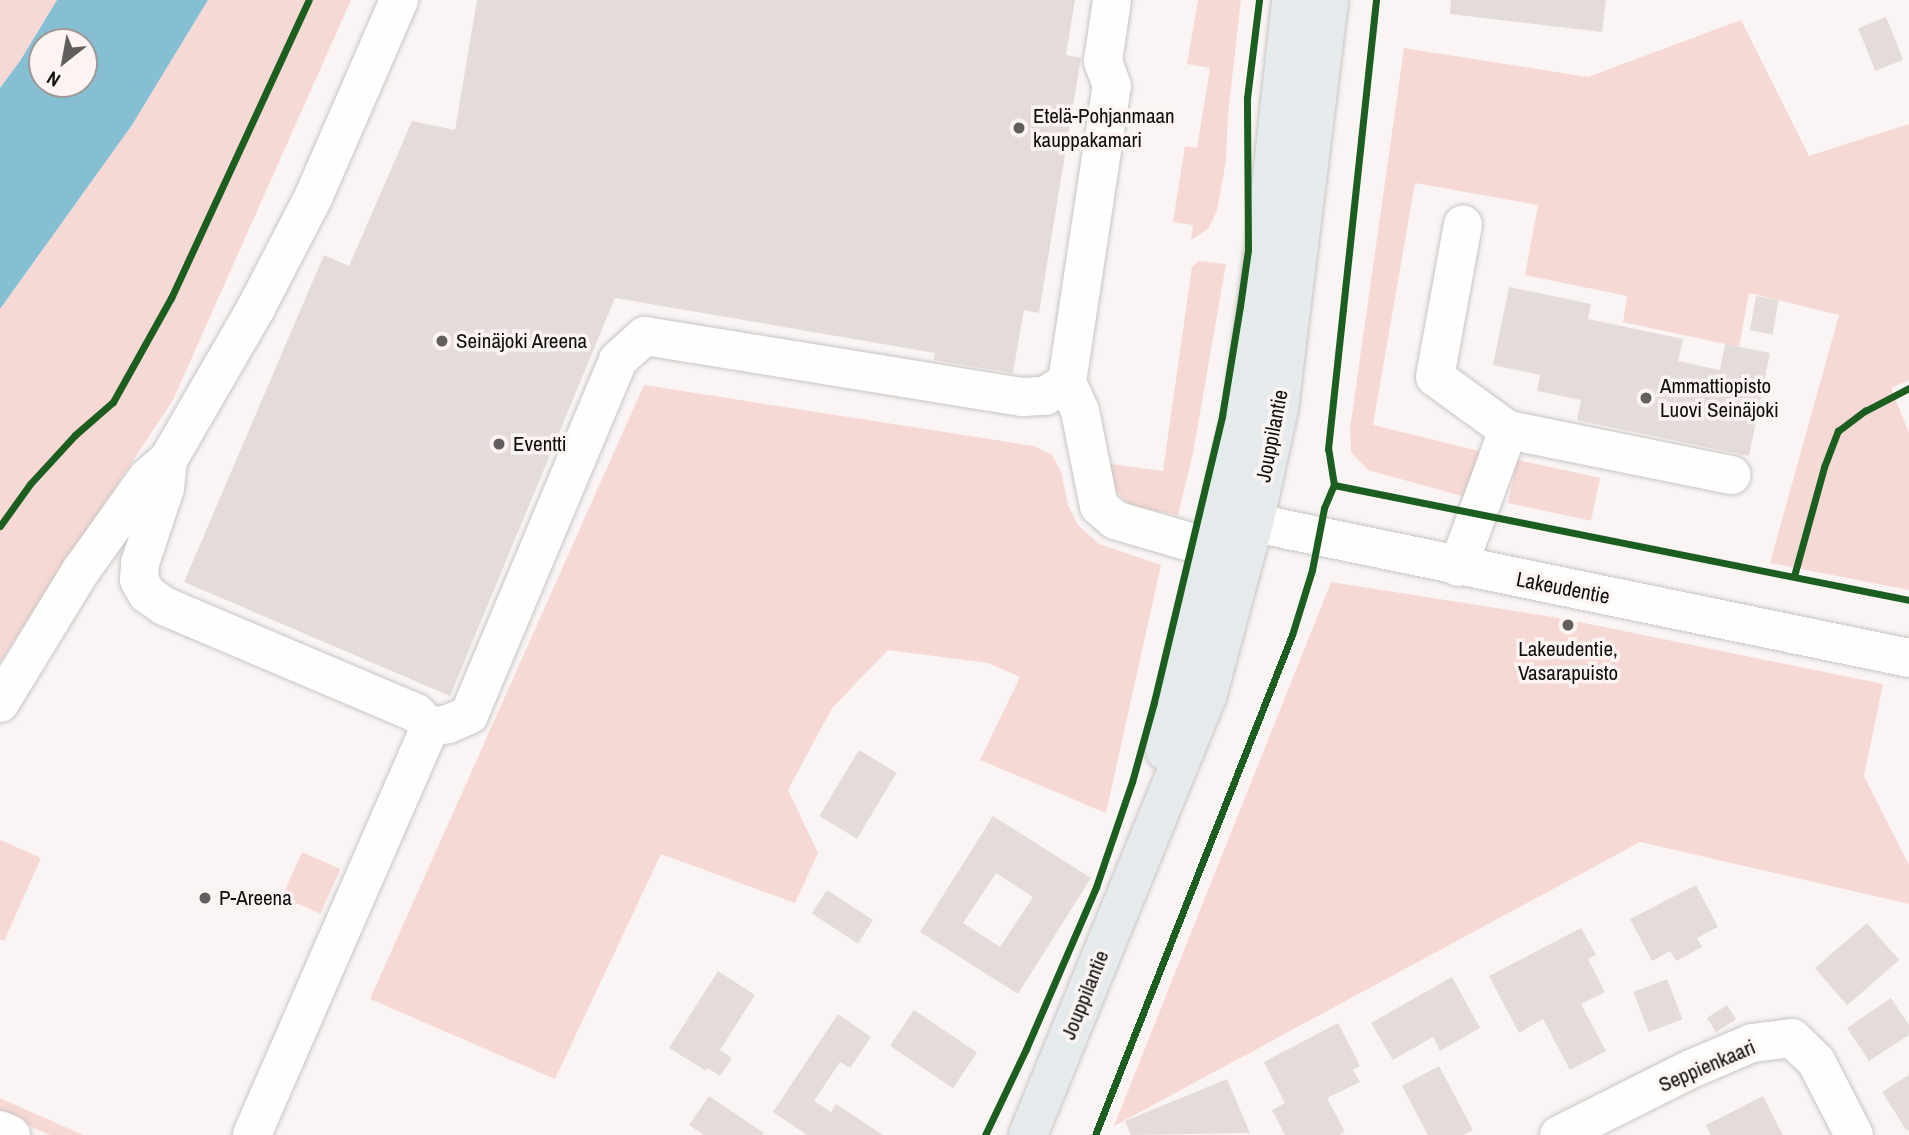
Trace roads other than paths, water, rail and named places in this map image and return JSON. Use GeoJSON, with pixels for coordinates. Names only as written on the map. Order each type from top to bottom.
{"type":"FeatureCollection","features":[{"type":"Feature","properties":{"kind":"main road","name":"Jouppilantie"},"geometry":{"type":"LineString","coordinates":[[1028,1135],[1207,697],[1264,250],[1291,0]]}},
{"type":"Feature","properties":{"kind":"main road","name":"Jouppilantie"},"geometry":{"type":"LineString","coordinates":[[1228,529],[1279,408],[1329,0]]}},
{"type":"Feature","properties":{"kind":"street"},"geometry":{"type":"LineString","coordinates":[[0,703],[80,572],[148,478],[168,460],[291,241],[399,0]]}},
{"type":"Feature","properties":{"kind":"street","name":"Lakeudentie"},"geometry":{"type":"LineString","coordinates":[[1112,0],[1102,61],[1112,86],[1074,396],[1099,506],[1115,520],[1228,529],[1458,567],[1909,658]]}},
{"type":"Feature","properties":{"kind":"street"},"geometry":{"type":"LineString","coordinates":[[1463,225],[1435,377],[1508,430],[1732,475]]}},
{"type":"Feature","properties":{"kind":"street"},"geometry":{"type":"LineString","coordinates":[[430,727],[448,724],[469,715],[618,360],[645,336],[1023,397],[1074,396]]}},
{"type":"Feature","properties":{"kind":"street"},"geometry":{"type":"LineString","coordinates":[[1458,567],[1508,430]]}},
{"type":"Feature","properties":{"kind":"street"},"geometry":{"type":"LineString","coordinates":[[168,460],[165,488],[140,563],[139,579],[147,594],[164,606],[416,713],[430,727]]}},
{"type":"Feature","properties":{"kind":"street"},"geometry":{"type":"LineString","coordinates":[[252,1135],[430,727]]}},
{"type":"Feature","properties":{"kind":"street","name":"Seppienkaari"},"geometry":{"type":"LineString","coordinates":[[1559,1135],[1691,1069],[1752,1043],[1792,1038],[1816,1061],[1854,1135]]}},
{"type":"Feature","properties":{"kind":"street"},"geometry":{"type":"LineString","coordinates":[[0,1130],[10,1135]]}},
{"type":"Feature","properties":{"kind":"water"},"geometry":{"type":"Polygon","coordinates":[[[57,0],[208,0],[132,125],[0,309],[0,88],[28,48],[28,98],[98,98],[98,28],[40,28],[57,0]]]}},
{"type":"Feature","properties":{"kind":"place","name":"Etelä-Pohjanmaan kauppakamari"},"geometry":{"type":"Point","coordinates":[1019,128]}},
{"type":"Feature","properties":{"kind":"place","name":"Seinäjoki Areena"},"geometry":{"type":"Point","coordinates":[442,341]}},
{"type":"Feature","properties":{"kind":"place","name":"Ammattiopisto Luovi Seinäjoki"},"geometry":{"type":"Point","coordinates":[1646,398]}},
{"type":"Feature","properties":{"kind":"place","name":"Eventti"},"geometry":{"type":"Point","coordinates":[499,444]}},
{"type":"Feature","properties":{"kind":"place","name":"Lakeudentie, Vasarapuisto"},"geometry":{"type":"Point","coordinates":[1568,625]}},
{"type":"Feature","properties":{"kind":"place","name":"P-Areena"},"geometry":{"type":"Point","coordinates":[205,898]}}]}
